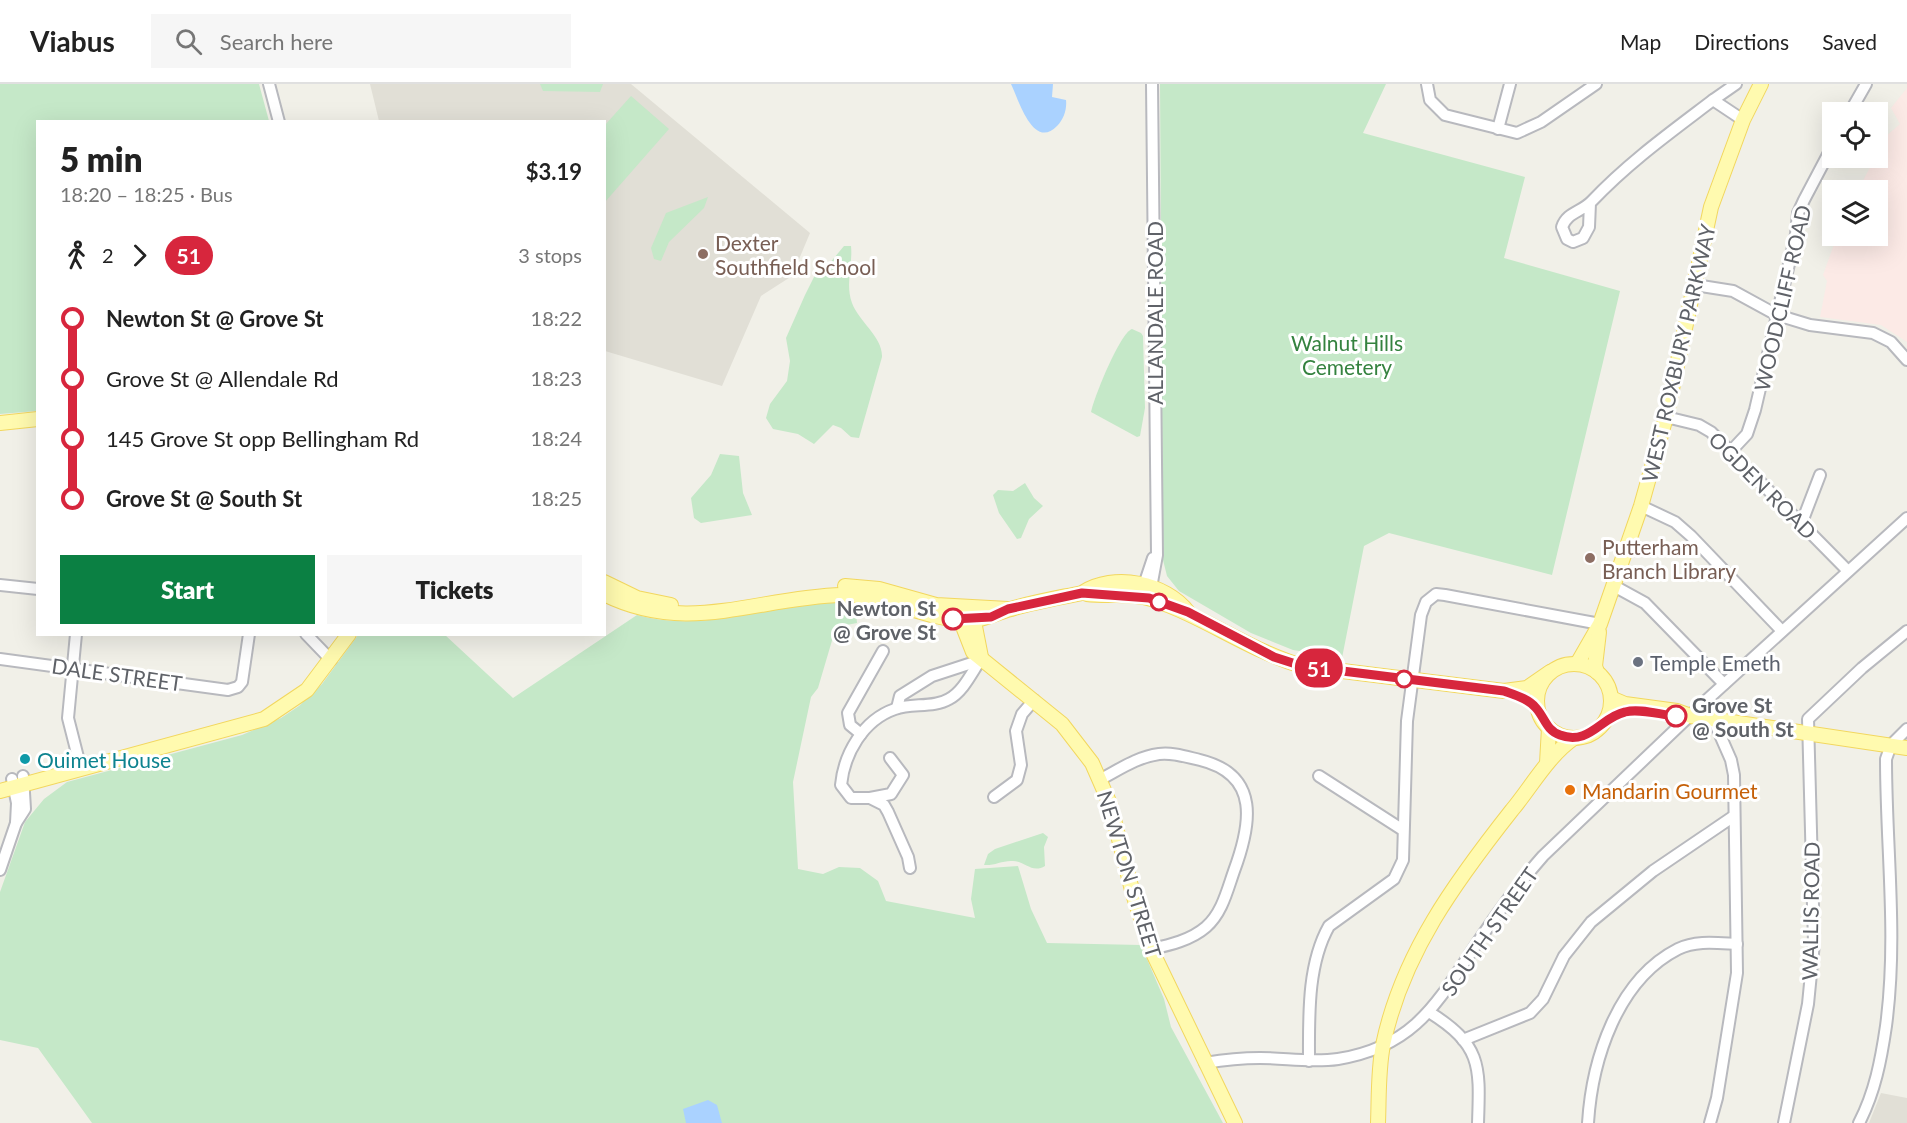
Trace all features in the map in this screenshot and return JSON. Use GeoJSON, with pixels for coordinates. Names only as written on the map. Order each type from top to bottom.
{"type":"FeatureCollection","features":[{"type":"Feature","properties":{"kind":"main road","name":"WEST ROXBURY PARKWAY"},"geometry":{"type":"LineString","coordinates":[[1577,664],[1600,624],[1641,506],[1666,417],[1711,207],[1743,120],[1761,84]]}},
{"type":"Feature","properties":{"kind":"main road"},"geometry":{"type":"LineString","coordinates":[[0,423],[36,419]]}},
{"type":"Feature","properties":{"kind":"main road"},"geometry":{"type":"LineString","coordinates":[[606,583],[637,597],[673,605],[692,606],[846,586],[871,588],[967,614]]}},
{"type":"Feature","properties":{"kind":"main road"},"geometry":{"type":"LineString","coordinates":[[606,595],[645,610],[677,615],[818,596],[853,595],[874,598],[925,615],[967,614],[1008,609],[1082,593],[1149,590],[1179,600],[1188,612],[1274,657],[1302,666],[1504,691],[1527,688],[1550,672],[1567,664],[1577,664],[1597,672],[1604,679],[1611,698],[1606,718],[1593,732],[1574,738],[1547,763],[1441,905],[1404,979],[1383,1045],[1378,1123]]}},
{"type":"Feature","properties":{"kind":"main road","name":"NEWTON STREET"},"geometry":{"type":"LineString","coordinates":[[967,614],[968,644],[981,659],[1034,700],[1077,740],[1101,779],[1151,949],[1235,1123]]}},
{"type":"Feature","properties":{"kind":"main road","name":"WEST ROXBURY PARKWAY"},"geometry":{"type":"LineString","coordinates":[[1597,672],[1595,666],[1600,624]]}},
{"type":"Feature","properties":{"kind":"main road"},"geometry":{"type":"LineString","coordinates":[[328,657],[337,636]]}},
{"type":"Feature","properties":{"kind":"main road"},"geometry":{"type":"LineString","coordinates":[[12,783],[264,718],[301,696],[328,657],[347,636]]}},
{"type":"Feature","properties":{"kind":"main road"},"geometry":{"type":"LineString","coordinates":[[1538,710],[1539,689],[1550,672]]}},
{"type":"Feature","properties":{"kind":"main road"},"geometry":{"type":"LineString","coordinates":[[1504,691],[1525,700],[1538,710],[1549,728],[1561,735],[1574,738]]}},
{"type":"Feature","properties":{"kind":"main road"},"geometry":{"type":"LineString","coordinates":[[1611,698],[1625,704],[1677,711],[1686,715]]}},
{"type":"Feature","properties":{"kind":"main road"},"geometry":{"type":"LineString","coordinates":[[1606,718],[1630,711],[1686,715],[1907,748]]}},
{"type":"Feature","properties":{"kind":"main road"},"geometry":{"type":"LineString","coordinates":[[1547,763],[1549,728]]}},
{"type":"Feature","properties":{"kind":"street"},"geometry":{"type":"LineString","coordinates":[[269,84],[278,120]]}},
{"type":"Feature","properties":{"kind":"street","name":"ALLANDALE ROAD"},"geometry":{"type":"LineString","coordinates":[[1149,590],[1156,568],[1152,84]]}},
{"type":"Feature","properties":{"kind":"street"},"geometry":{"type":"LineString","coordinates":[[1427,84],[1430,100],[1445,115],[1517,134],[1529,130],[1596,84]]}},
{"type":"Feature","properties":{"kind":"street"},"geometry":{"type":"LineString","coordinates":[[1498,129],[1510,84]]}},
{"type":"Feature","properties":{"kind":"street"},"geometry":{"type":"LineString","coordinates":[[1590,203],[1644,151],[1736,84]]}},
{"type":"Feature","properties":{"kind":"street"},"geometry":{"type":"LineString","coordinates":[[1856,102],[1866,84]]}},
{"type":"Feature","properties":{"kind":"street"},"geometry":{"type":"LineString","coordinates":[[1713,100],[1743,120]]}},
{"type":"Feature","properties":{"kind":"street","name":"WOODCLIFF ROAD"},"geometry":{"type":"LineString","coordinates":[[1732,450],[1747,434],[1755,410],[1796,234],[1798,213],[1822,166]]}},
{"type":"Feature","properties":{"kind":"street"},"geometry":{"type":"LineString","coordinates":[[1695,285],[1733,291],[1777,315],[1810,325],[1873,333],[1891,342],[1907,360]]}},
{"type":"Feature","properties":{"kind":"street","name":"OGDEN ROAD"},"geometry":{"type":"LineString","coordinates":[[1666,417],[1699,424],[1732,450],[1848,571]]}},
{"type":"Feature","properties":{"kind":"street"},"geometry":{"type":"LineString","coordinates":[[1802,522],[1820,475]]}},
{"type":"Feature","properties":{"kind":"street"},"geometry":{"type":"LineString","coordinates":[[1641,506],[1675,522],[1691,536],[1782,632]]}},
{"type":"Feature","properties":{"kind":"street","name":"SOUTH STREET"},"geometry":{"type":"LineString","coordinates":[[1205,1063],[1248,1058],[1309,1061],[1341,1058],[1383,1045],[1402,1034],[1430,1012],[1444,996],[1520,882],[1573,825],[1686,715],[1724,684],[1907,518]]}},
{"type":"Feature","properties":{"kind":"street"},"geometry":{"type":"LineString","coordinates":[[0,585],[36,589]]}},
{"type":"Feature","properties":{"kind":"street"},"geometry":{"type":"LineString","coordinates":[[1614,586],[1645,603],[1724,684]]}},
{"type":"Feature","properties":{"kind":"street"},"geometry":{"type":"LineString","coordinates":[[1309,1061],[1312,983],[1320,945],[1329,926],[1394,879],[1403,860],[1402,830],[1407,721],[1422,615],[1426,602],[1436,594],[1600,624]]}},
{"type":"Feature","properties":{"kind":"street"},"geometry":{"type":"LineString","coordinates":[[1806,732],[1808,719],[1813,712],[1907,632]]}},
{"type":"Feature","properties":{"kind":"street"},"geometry":{"type":"LineString","coordinates":[[76,636],[68,718],[79,765]]}},
{"type":"Feature","properties":{"kind":"street","name":"DALE STREET"},"geometry":{"type":"LineString","coordinates":[[0,659],[234,689],[242,682],[249,636]]}},
{"type":"Feature","properties":{"kind":"street"},"geometry":{"type":"LineString","coordinates":[[308,636],[328,657]]}},
{"type":"Feature","properties":{"kind":"street"},"geometry":{"type":"LineString","coordinates":[[861,734],[850,725],[848,713],[883,651]]}},
{"type":"Feature","properties":{"kind":"street"},"geometry":{"type":"LineString","coordinates":[[897,708],[900,696],[932,676],[966,667],[981,659]]}},
{"type":"Feature","properties":{"kind":"street"},"geometry":{"type":"LineString","coordinates":[[890,758],[903,775],[891,794],[870,798],[851,798],[841,785],[843,765],[861,734],[879,718],[897,708],[947,701],[955,696],[981,659]]}},
{"type":"Feature","properties":{"kind":"street"},"geometry":{"type":"LineString","coordinates":[[994,797],[1017,780],[1021,765],[1016,731],[1022,714],[1034,700]]}},
{"type":"Feature","properties":{"kind":"street"},"geometry":{"type":"LineString","coordinates":[[1710,1123],[1733,1001],[1737,944],[1734,775],[1731,760],[1713,719]]}},
{"type":"Feature","properties":{"kind":"street"},"geometry":{"type":"LineString","coordinates":[[1859,1123],[1877,1076],[1892,972],[1892,877],[1886,759],[1891,746],[1907,729]]}},
{"type":"Feature","properties":{"kind":"street","name":"WALLIS ROAD"},"geometry":{"type":"LineString","coordinates":[[1784,1123],[1808,1004],[1814,944],[1806,732]]}},
{"type":"Feature","properties":{"kind":"street"},"geometry":{"type":"LineString","coordinates":[[1101,779],[1143,758],[1162,753],[1186,756],[1206,761],[1227,772],[1238,782],[1248,807],[1249,820],[1241,854],[1217,915],[1196,934],[1151,949]]}},
{"type":"Feature","properties":{"kind":"street"},"geometry":{"type":"LineString","coordinates":[[1319,776],[1402,830]]}},
{"type":"Feature","properties":{"kind":"street"},"geometry":{"type":"LineString","coordinates":[[0,870],[16,823],[17,803],[12,783]]}},
{"type":"Feature","properties":{"kind":"street"},"geometry":{"type":"LineString","coordinates":[[870,798],[884,805],[902,841],[910,868]]}},
{"type":"Feature","properties":{"kind":"street"},"geometry":{"type":"LineString","coordinates":[[1463,1040],[1530,1013],[1543,999],[1553,975],[1570,947],[1591,922],[1653,871],[1734,816]]}},
{"type":"Feature","properties":{"kind":"street"},"geometry":{"type":"LineString","coordinates":[[1588,1123],[1598,1060],[1619,1012],[1643,976],[1678,948],[1697,943],[1737,944]]}},
{"type":"Feature","properties":{"kind":"street"},"geometry":{"type":"LineString","coordinates":[[1430,1012],[1453,1028],[1478,1064],[1478,1123]]}},
{"type":"Feature","properties":{"kind":"shaded area","name":"Dexter Southfield School"},"geometry":{"type":"Polygon","coordinates":[[[370,84],[631,84],[810,233],[792,276],[761,296],[722,386],[606,351],[606,120],[379,120],[370,84]]]}},
{"type":"Feature","properties":{"kind":"shaded area"},"geometry":{"type":"Polygon","coordinates":[[[1907,88],[1907,342],[1881,325],[1820,317],[1827,281],[1823,275],[1833,246],[1888,246],[1888,180],[1863,180],[1870,168],[1888,168],[1888,134],[1900,124],[1891,108],[1907,88]]]}},
{"type":"Feature","properties":{"kind":"shaded area"},"geometry":{"type":"Polygon","coordinates":[[[1881,1093],[1907,1098],[1907,1123],[1869,1123],[1881,1093]]]}},
{"type":"Feature","properties":{"kind":"green space"},"geometry":{"type":"Polygon","coordinates":[[[0,84],[259,84],[269,120],[36,120],[36,411],[0,414],[0,84]]]}},
{"type":"Feature","properties":{"kind":"green space"},"geometry":{"type":"Polygon","coordinates":[[[540,84],[603,84],[600,92],[543,91],[540,84]]]}},
{"type":"Feature","properties":{"kind":"green space","name":"Walnut Hills Cemetery"},"geometry":{"type":"Polygon","coordinates":[[[1160,84],[1386,84],[1363,133],[1525,177],[1504,258],[1620,291],[1552,575],[1389,533],[1364,546],[1342,658],[1293,650],[1251,633],[1179,591],[1167,576],[1163,560],[1160,84]]]}},
{"type":"Feature","properties":{"kind":"green space"},"geometry":{"type":"Polygon","coordinates":[[[631,96],[669,129],[606,201],[606,124],[631,96]]]}},
{"type":"Feature","properties":{"kind":"green space"},"geometry":{"type":"Polygon","coordinates":[[[708,197],[704,208],[669,242],[661,261],[654,259],[651,248],[666,213],[708,197]]]}},
{"type":"Feature","properties":{"kind":"green space"},"geometry":{"type":"Polygon","coordinates":[[[844,246],[851,246],[849,289],[852,303],[879,343],[882,357],[859,438],[851,437],[841,428],[833,425],[814,444],[798,434],[773,429],[766,418],[770,404],[787,381],[790,361],[786,338],[805,295],[816,273],[829,264],[844,246]]]}},
{"type":"Feature","properties":{"kind":"green space"},"geometry":{"type":"Polygon","coordinates":[[[1132,329],[1143,336],[1145,408],[1140,436],[1137,437],[1091,412],[1102,380],[1115,353],[1132,329]]]}},
{"type":"Feature","properties":{"kind":"green space"},"geometry":{"type":"Polygon","coordinates":[[[720,454],[739,456],[743,493],[752,515],[701,523],[694,518],[691,498],[711,475],[720,454]]]}},
{"type":"Feature","properties":{"kind":"green space"},"geometry":{"type":"Polygon","coordinates":[[[1025,483],[1034,498],[1043,506],[1029,519],[1021,538],[1017,539],[999,513],[993,495],[998,490],[1013,491],[1025,483]]]}},
{"type":"Feature","properties":{"kind":"green space"},"geometry":{"type":"Polygon","coordinates":[[[822,603],[855,603],[857,623],[836,627],[818,688],[811,697],[793,782],[798,869],[823,874],[839,867],[860,868],[878,881],[886,901],[975,918],[971,899],[975,869],[1018,866],[1031,909],[1047,943],[1141,945],[1164,999],[1171,1027],[1223,1123],[92,1123],[38,1048],[0,1040],[0,892],[25,822],[44,799],[67,782],[242,735],[281,718],[299,706],[322,684],[357,636],[446,636],[513,698],[637,615],[663,620],[690,621],[822,603]]]}},
{"type":"Feature","properties":{"kind":"green space"},"geometry":{"type":"Polygon","coordinates":[[[1043,833],[1048,837],[1044,847],[1045,866],[1036,869],[1009,861],[984,865],[988,854],[995,849],[1043,833]]]}},
{"type":"Feature","properties":{"kind":"water"},"geometry":{"type":"Polygon","coordinates":[[[1011,84],[1053,84],[1052,97],[1066,100],[1064,114],[1057,126],[1048,132],[1041,132],[1034,127],[1022,110],[1011,84]]]}},
{"type":"Feature","properties":{"kind":"water"},"geometry":{"type":"Polygon","coordinates":[[[708,1100],[717,1105],[722,1123],[686,1123],[683,1109],[708,1100]]]}},
{"type":"Feature","properties":{"kind":"bus line","name":"51"},"geometry":{"type":"LineString","coordinates":[[953,619],[973,620],[991,617],[1008,609],[1082,593],[1128,595],[1149,598],[1188,612],[1240,642],[1302,666],[1504,691],[1531,703],[1549,728],[1567,737],[1584,736],[1601,726],[1606,718],[1626,711],[1676,716]]}},
{"type":"Feature","properties":{"kind":"place","name":"Dexter Southfield School"},"geometry":{"type":"Point","coordinates":[703,254]}},
{"type":"Feature","properties":{"kind":"place","name":"Putterham Branch Library"},"geometry":{"type":"Point","coordinates":[1590,558]}},
{"type":"Feature","properties":{"kind":"place","name":"Newton St @ Grove St"},"geometry":{"type":"Point","coordinates":[953,619]}},
{"type":"Feature","properties":{"kind":"place","name":"Temple Emeth"},"geometry":{"type":"Point","coordinates":[1638,662]}},
{"type":"Feature","properties":{"kind":"place","name":"Grove St @ South St"},"geometry":{"type":"Point","coordinates":[1676,716]}},
{"type":"Feature","properties":{"kind":"place","name":"Ouimet House"},"geometry":{"type":"Point","coordinates":[25,759]}},
{"type":"Feature","properties":{"kind":"place","name":"Mandarin Gourmet"},"geometry":{"type":"Point","coordinates":[1570,790]}}]}
